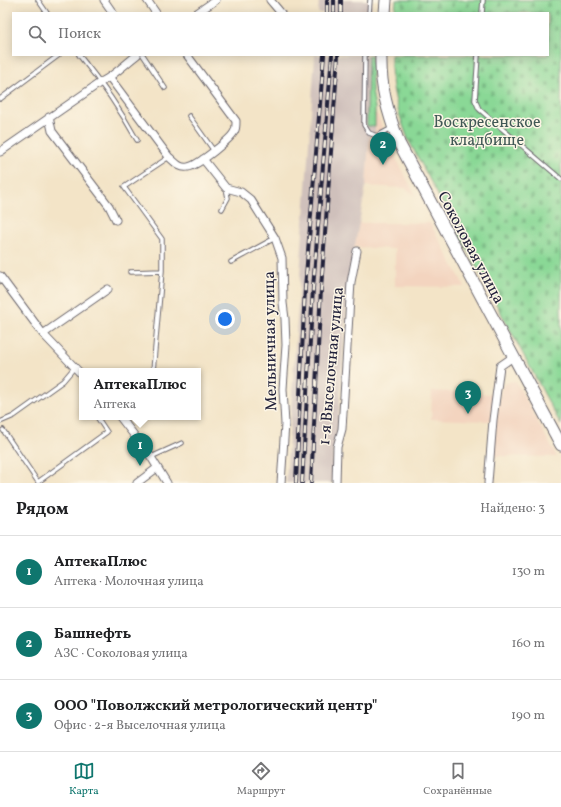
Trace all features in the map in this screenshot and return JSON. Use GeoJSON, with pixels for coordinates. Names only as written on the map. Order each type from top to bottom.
{"type":"FeatureCollection","features":[{"type":"Feature","properties":{"kind":"main road"},"geometry":{"type":"LineString","coordinates":[[385,12],[386,0]]}},
{"type":"Feature","properties":{"kind":"main road","name":"Соколовая улица"},"geometry":{"type":"LineString","coordinates":[[382,56],[383,89],[389,115],[399,143],[561,445]]}},
{"type":"Feature","properties":{"kind":"street"},"geometry":{"type":"LineString","coordinates":[[104,0],[112,12]]}},
{"type":"Feature","properties":{"kind":"street"},"geometry":{"type":"LineString","coordinates":[[147,0],[155,12]]}},
{"type":"Feature","properties":{"kind":"street"},"geometry":{"type":"LineString","coordinates":[[198,12],[216,0]]}},
{"type":"Feature","properties":{"kind":"street"},"geometry":{"type":"LineString","coordinates":[[270,0],[280,12]]}},
{"type":"Feature","properties":{"kind":"street"},"geometry":{"type":"LineString","coordinates":[[0,152],[100,82],[110,78],[136,56]]}},
{"type":"Feature","properties":{"kind":"street"},"geometry":{"type":"LineString","coordinates":[[110,78],[170,157],[179,166],[189,167],[203,159],[232,136],[236,130],[236,121],[188,56]]}},
{"type":"Feature","properties":{"kind":"street"},"geometry":{"type":"LineString","coordinates":[[49,118],[52,131],[109,206],[116,220]]}},
{"type":"Feature","properties":{"kind":"street"},"geometry":{"type":"LineString","coordinates":[[203,159],[226,188]]}},
{"type":"Feature","properties":{"kind":"street","name":"Мельничная улица"},"geometry":{"type":"LineString","coordinates":[[226,188],[241,192],[251,200],[275,238],[282,258],[286,345],[283,389],[284,424],[281,483]]}},
{"type":"Feature","properties":{"kind":"street","name":"1-я Выселочная улица"},"geometry":{"type":"LineString","coordinates":[[336,483],[337,447],[342,429],[351,282],[357,251]]}},
{"type":"Feature","properties":{"kind":"street"},"geometry":{"type":"LineString","coordinates":[[0,276],[43,334],[79,372]]}},
{"type":"Feature","properties":{"kind":"street"},"geometry":{"type":"LineString","coordinates":[[43,334],[108,289]]}},
{"type":"Feature","properties":{"kind":"street"},"geometry":{"type":"LineString","coordinates":[[488,483],[493,420],[500,366],[513,358]]}},
{"type":"Feature","properties":{"kind":"street"},"geometry":{"type":"LineString","coordinates":[[124,420],[151,457],[167,483]]}},
{"type":"Feature","properties":{"kind":"street"},"geometry":{"type":"LineString","coordinates":[[137,483],[157,468]]}},
{"type":"Feature","properties":{"kind":"lane"},"geometry":{"type":"LineString","coordinates":[[38,0],[46,12]]}},
{"type":"Feature","properties":{"kind":"lane"},"geometry":{"type":"LineString","coordinates":[[369,12],[370,0]]}},
{"type":"Feature","properties":{"kind":"lane"},"geometry":{"type":"LineString","coordinates":[[482,12],[483,0]]}},
{"type":"Feature","properties":{"kind":"lane"},"geometry":{"type":"LineString","coordinates":[[0,99],[58,56]]}},
{"type":"Feature","properties":{"kind":"lane"},"geometry":{"type":"LineString","coordinates":[[80,56],[122,112],[137,140]]}},
{"type":"Feature","properties":{"kind":"lane"},"geometry":{"type":"LineString","coordinates":[[144,56],[165,88]]}},
{"type":"Feature","properties":{"kind":"lane"},"geometry":{"type":"LineString","coordinates":[[365,56],[364,125],[369,133],[376,136],[393,128]]}},
{"type":"Feature","properties":{"kind":"lane"},"geometry":{"type":"LineString","coordinates":[[478,56],[475,100],[479,109],[561,179]]}},
{"type":"Feature","properties":{"kind":"lane"},"geometry":{"type":"LineString","coordinates":[[189,116],[214,151]]}},
{"type":"Feature","properties":{"kind":"lane"},"geometry":{"type":"LineString","coordinates":[[153,368],[162,272],[162,239],[124,187],[170,157]]}},
{"type":"Feature","properties":{"kind":"lane"},"geometry":{"type":"LineString","coordinates":[[222,209],[228,198],[226,188]]}},
{"type":"Feature","properties":{"kind":"lane"},"geometry":{"type":"LineString","coordinates":[[231,262],[275,238]]}},
{"type":"Feature","properties":{"kind":"lane"},"geometry":{"type":"LineString","coordinates":[[130,272],[162,272]]}},
{"type":"Feature","properties":{"kind":"lane"},"geometry":{"type":"LineString","coordinates":[[0,422],[14,416],[63,381],[75,367]]}},
{"type":"Feature","properties":{"kind":"lane"},"geometry":{"type":"LineString","coordinates":[[3,430],[38,482],[107,432],[99,420]]}},
{"type":"Feature","properties":{"kind":"lane"},"geometry":{"type":"LineString","coordinates":[[151,457],[182,443]]}},
{"type":"Feature","properties":{"kind":"shaded area"},"geometry":{"type":"Polygon","coordinates":[[[319,0],[372,0],[371,12],[318,12],[319,0]]]}},
{"type":"Feature","properties":{"kind":"shaded area"},"geometry":{"type":"Polygon","coordinates":[[[315,56],[368,56],[367,126],[375,126],[375,133],[369,138],[366,186],[348,282],[338,428],[333,452],[332,483],[286,483],[315,56]]]}},
{"type":"Feature","properties":{"kind":"shaded area"},"geometry":{"type":"Polygon","coordinates":[[[375,114],[377,114],[390,147],[416,196],[405,188],[366,186],[369,138],[375,133],[375,114]]]}},
{"type":"Feature","properties":{"kind":"shaded area"},"geometry":{"type":"Polygon","coordinates":[[[359,223],[430,223],[465,287],[395,286],[395,249],[354,247],[359,223]]]}},
{"type":"Feature","properties":{"kind":"shaded area"},"geometry":{"type":"Polygon","coordinates":[[[511,381],[516,382],[557,457],[494,456],[496,421],[500,395],[503,385],[511,381]]]}},
{"type":"Feature","properties":{"kind":"shaded area"},"geometry":{"type":"Polygon","coordinates":[[[432,391],[494,394],[491,421],[431,419],[432,391]]]}},
{"type":"Feature","properties":{"kind":"green space","name":"Воскресенское кладбище"},"geometry":{"type":"Polygon","coordinates":[[[396,0],[561,0],[561,425],[408,139],[395,98],[391,67],[391,56],[549,56],[549,12],[395,12],[396,0]]]}},
{"type":"Feature","properties":{"kind":"green space"},"geometry":{"type":"Polygon","coordinates":[[[368,56],[372,56],[372,91],[375,107],[375,126],[367,126],[368,56]]]}},
{"type":"Feature","properties":{"kind":"railway"},"geometry":{"type":"LineString","coordinates":[[327,0],[327,12]]}},
{"type":"Feature","properties":{"kind":"railway"},"geometry":{"type":"LineString","coordinates":[[334,0],[334,12]]}},
{"type":"Feature","properties":{"kind":"railway"},"geometry":{"type":"LineString","coordinates":[[341,0],[341,12]]}},
{"type":"Feature","properties":{"kind":"railway"},"geometry":{"type":"LineString","coordinates":[[296,483],[305,288],[324,56]]}},
{"type":"Feature","properties":{"kind":"railway"},"geometry":{"type":"LineString","coordinates":[[302,483],[313,288],[332,56]]}},
{"type":"Feature","properties":{"kind":"railway"},"geometry":{"type":"LineString","coordinates":[[311,483],[321,289],[338,56]]}},
{"type":"Feature","properties":{"kind":"place","name":"Башнефть"},"geometry":{"type":"Point","coordinates":[383,165]}},
{"type":"Feature","properties":{"kind":"place","name":"ООО \"Поволжский метрологический центр\""},"geometry":{"type":"Point","coordinates":[468,414]}},
{"type":"Feature","properties":{"kind":"place","name":"АптекаПлюс"},"geometry":{"type":"Point","coordinates":[140,466]}}]}
